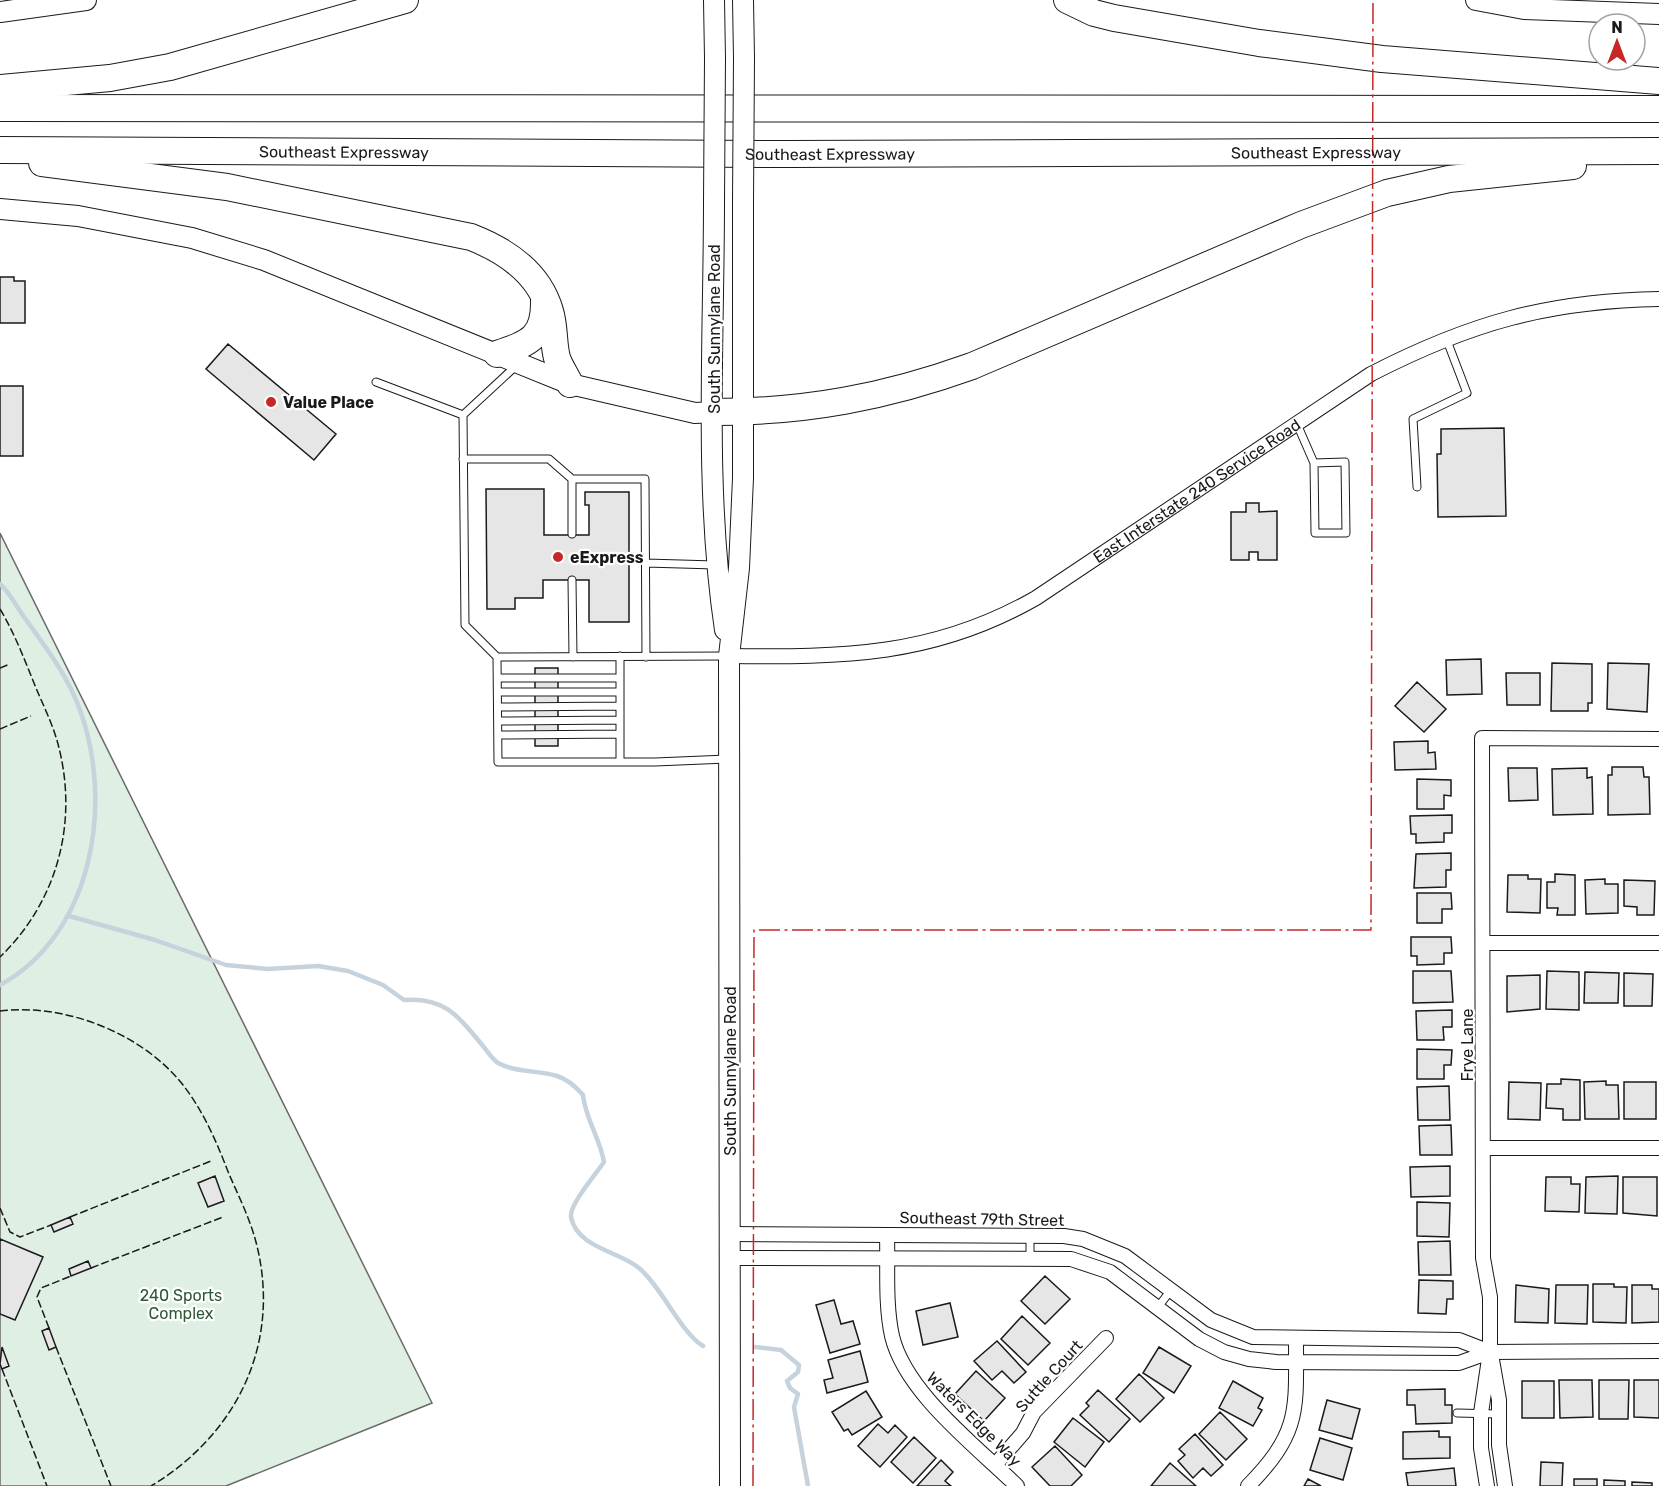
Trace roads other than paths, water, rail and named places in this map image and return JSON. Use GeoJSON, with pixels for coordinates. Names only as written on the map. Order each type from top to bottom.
{"type":"FeatureCollection","features":[{"type":"Feature","properties":{"kind":"highway"},"geometry":{"type":"LineString","coordinates":[[0,87],[68,83],[161,69],[405,0]]}},
{"type":"Feature","properties":{"kind":"highway"},"geometry":{"type":"LineString","coordinates":[[1067,0],[1094,13],[1114,18],[1259,44],[1382,59],[1659,81]]}},
{"type":"Feature","properties":{"kind":"highway"},"geometry":{"type":"LineString","coordinates":[[0,108],[1659,109]]}},
{"type":"Feature","properties":{"kind":"highway","name":"Southeast Expressway"},"geometry":{"type":"LineString","coordinates":[[0,150],[763,154],[1659,151]]}},
{"type":"Feature","properties":{"kind":"highway"},"geometry":{"type":"LineString","coordinates":[[0,157],[239,189],[471,237],[496,247],[521,265],[543,294],[551,312],[558,358],[570,384]]}},
{"type":"Feature","properties":{"kind":"highway"},"geometry":{"type":"LineString","coordinates":[[713,412],[786,411],[832,404],[929,381],[972,366],[1301,225],[1388,193],[1461,178],[1659,157]]}},
{"type":"Feature","properties":{"kind":"highway"},"geometry":{"type":"LineString","coordinates":[[508,358],[540,330],[544,317],[543,294]]}},
{"type":"Feature","properties":{"kind":"main road"},"geometry":{"type":"LineString","coordinates":[[0,12],[86,0]]}},
{"type":"Feature","properties":{"kind":"main road","name":"South Sunnylane Road"},"geometry":{"type":"LineString","coordinates":[[714,0],[716,58],[713,412],[716,565],[729,657]]}},
{"type":"Feature","properties":{"kind":"main road","name":"South Sunnylane Road"},"geometry":{"type":"LineString","coordinates":[[730,1486],[729,657],[740,568],[743,412],[743,0]]}},
{"type":"Feature","properties":{"kind":"main road"},"geometry":{"type":"LineString","coordinates":[[1476,0],[1524,9],[1659,14]]}},
{"type":"Feature","properties":{"kind":"main road"},"geometry":{"type":"LineString","coordinates":[[0,209],[78,216],[192,238],[264,260],[570,384],[695,413],[713,412]]}},
{"type":"Feature","properties":{"kind":"street","name":"East Interstate 240 Service Road"},"geometry":{"type":"LineString","coordinates":[[729,657],[816,657],[870,654],[921,645],[998,620],[1036,598],[1371,374],[1446,338],[1486,324],[1544,309],[1605,300],[1659,299]]}},
{"type":"Feature","properties":{"kind":"street","name":"Frye Lane"},"geometry":{"type":"LineString","coordinates":[[1487,1486],[1483,1461],[1481,1413],[1490,1352],[1490,1298],[1483,1258],[1482,738],[1659,739]]}},
{"type":"Feature","properties":{"kind":"street"},"geometry":{"type":"LineString","coordinates":[[1483,943],[1659,943]]}},
{"type":"Feature","properties":{"kind":"street"},"geometry":{"type":"LineString","coordinates":[[1484,1148],[1659,1148]]}},
{"type":"Feature","properties":{"kind":"street","name":"Southeast 79th Street"},"geometry":{"type":"LineString","coordinates":[[730,1234],[1064,1236],[1103,1245],[1125,1256],[1211,1320],[1233,1331],[1253,1337],[1460,1340],[1490,1352]]}},
{"type":"Feature","properties":{"kind":"street","name":"Waters Edge Way"},"geometry":{"type":"LineString","coordinates":[[887,1235],[889,1320],[892,1337],[904,1368],[925,1397],[1017,1486]]}},
{"type":"Feature","properties":{"kind":"street","name":"Southeast 79th Street"},"geometry":{"type":"LineString","coordinates":[[730,1258],[1030,1257],[1071,1259],[1110,1272],[1199,1338],[1224,1352],[1249,1359],[1296,1362],[1459,1363],[1490,1352],[1659,1351]]}},
{"type":"Feature","properties":{"kind":"street","name":"Suttle Court"},"geometry":{"type":"LineString","coordinates":[[996,1466],[1023,1433],[1034,1412],[1106,1338]]}},
{"type":"Feature","properties":{"kind":"street"},"geometry":{"type":"LineString","coordinates":[[1248,1486],[1271,1462],[1288,1436],[1292,1424],[1296,1339]]}},
{"type":"Feature","properties":{"kind":"street","name":"Frye Lane"},"geometry":{"type":"LineString","coordinates":[[1490,1352],[1499,1400],[1500,1459],[1506,1486]]}},
{"type":"Feature","properties":{"kind":"lane"},"geometry":{"type":"LineString","coordinates":[[1418,487],[1413,419],[1467,393],[1446,338]]}},
{"type":"Feature","properties":{"kind":"lane"},"geometry":{"type":"LineString","coordinates":[[508,358],[463,415],[465,625],[497,657],[498,762],[729,759]]}},
{"type":"Feature","properties":{"kind":"lane"},"geometry":{"type":"LineString","coordinates":[[376,381],[463,415]]}},
{"type":"Feature","properties":{"kind":"lane"},"geometry":{"type":"LineString","coordinates":[[1297,424],[1314,463],[1315,533],[1346,533],[1345,462],[1314,463]]}},
{"type":"Feature","properties":{"kind":"lane"},"geometry":{"type":"LineString","coordinates":[[463,459],[549,459],[572,479],[645,479],[646,657]]}},
{"type":"Feature","properties":{"kind":"lane"},"geometry":{"type":"LineString","coordinates":[[572,479],[572,534]]}},
{"type":"Feature","properties":{"kind":"lane"},"geometry":{"type":"LineString","coordinates":[[646,563],[716,565]]}},
{"type":"Feature","properties":{"kind":"lane"},"geometry":{"type":"LineString","coordinates":[[572,580],[573,657]]}},
{"type":"Feature","properties":{"kind":"lane"},"geometry":{"type":"LineString","coordinates":[[497,657],[729,657]]}},
{"type":"Feature","properties":{"kind":"lane"},"geometry":{"type":"LineString","coordinates":[[620,657],[620,762]]}},
{"type":"Feature","properties":{"kind":"lane"},"geometry":{"type":"LineString","coordinates":[[498,678],[620,678]]}},
{"type":"Feature","properties":{"kind":"lane"},"geometry":{"type":"LineString","coordinates":[[498,692],[620,692]]}},
{"type":"Feature","properties":{"kind":"lane"},"geometry":{"type":"LineString","coordinates":[[498,707],[620,706]]}},
{"type":"Feature","properties":{"kind":"lane"},"geometry":{"type":"LineString","coordinates":[[498,721],[620,720]]}},
{"type":"Feature","properties":{"kind":"lane"},"geometry":{"type":"LineString","coordinates":[[498,735],[620,734]]}},
{"type":"Feature","properties":{"kind":"lane"},"geometry":{"type":"LineString","coordinates":[[1030,1235],[1030,1257]]}},
{"type":"Feature","properties":{"kind":"lane"},"geometry":{"type":"LineString","coordinates":[[1158,1307],[1172,1290]]}},
{"type":"Feature","properties":{"kind":"lane"},"geometry":{"type":"LineString","coordinates":[[1457,1413],[1499,1414]]}},
{"type":"Feature","properties":{"kind":"lane"},"geometry":{"type":"LineString","coordinates":[[1483,1461],[1500,1459]]}},
{"type":"Feature","properties":{"kind":"waterway"},"geometry":{"type":"LineString","coordinates":[[0,584],[10,595],[55,662],[75,697],[90,747],[95,785],[94,825],[88,864],[75,900],[57,934],[32,962],[0,985]]}},
{"type":"Feature","properties":{"kind":"waterway"},"geometry":{"type":"LineString","coordinates":[[69,916],[155,940],[226,965],[268,969],[318,966],[348,971],[383,985],[404,1000],[418,1000],[440,1005],[458,1017],[498,1063],[557,1076],[568,1081],[583,1095],[604,1162],[574,1205],[571,1217],[575,1227],[581,1236],[590,1242],[639,1268],[655,1286],[687,1331],[703,1346]]}},
{"type":"Feature","properties":{"kind":"waterway"},"geometry":{"type":"LineString","coordinates":[[755,1347],[781,1350],[799,1365],[798,1372],[787,1381],[790,1388],[798,1394],[794,1407],[808,1486]]}},
{"type":"Feature","properties":{"kind":"place","name":"Value Place"},"geometry":{"type":"Point","coordinates":[271,402]}},
{"type":"Feature","properties":{"kind":"place","name":"eExpress"},"geometry":{"type":"Point","coordinates":[558,557]}},
{"type":"Feature","properties":{"kind":"park label","name":"240 Sports Complex"},"geometry":{"type":"Point","coordinates":[181,1304]}}]}
